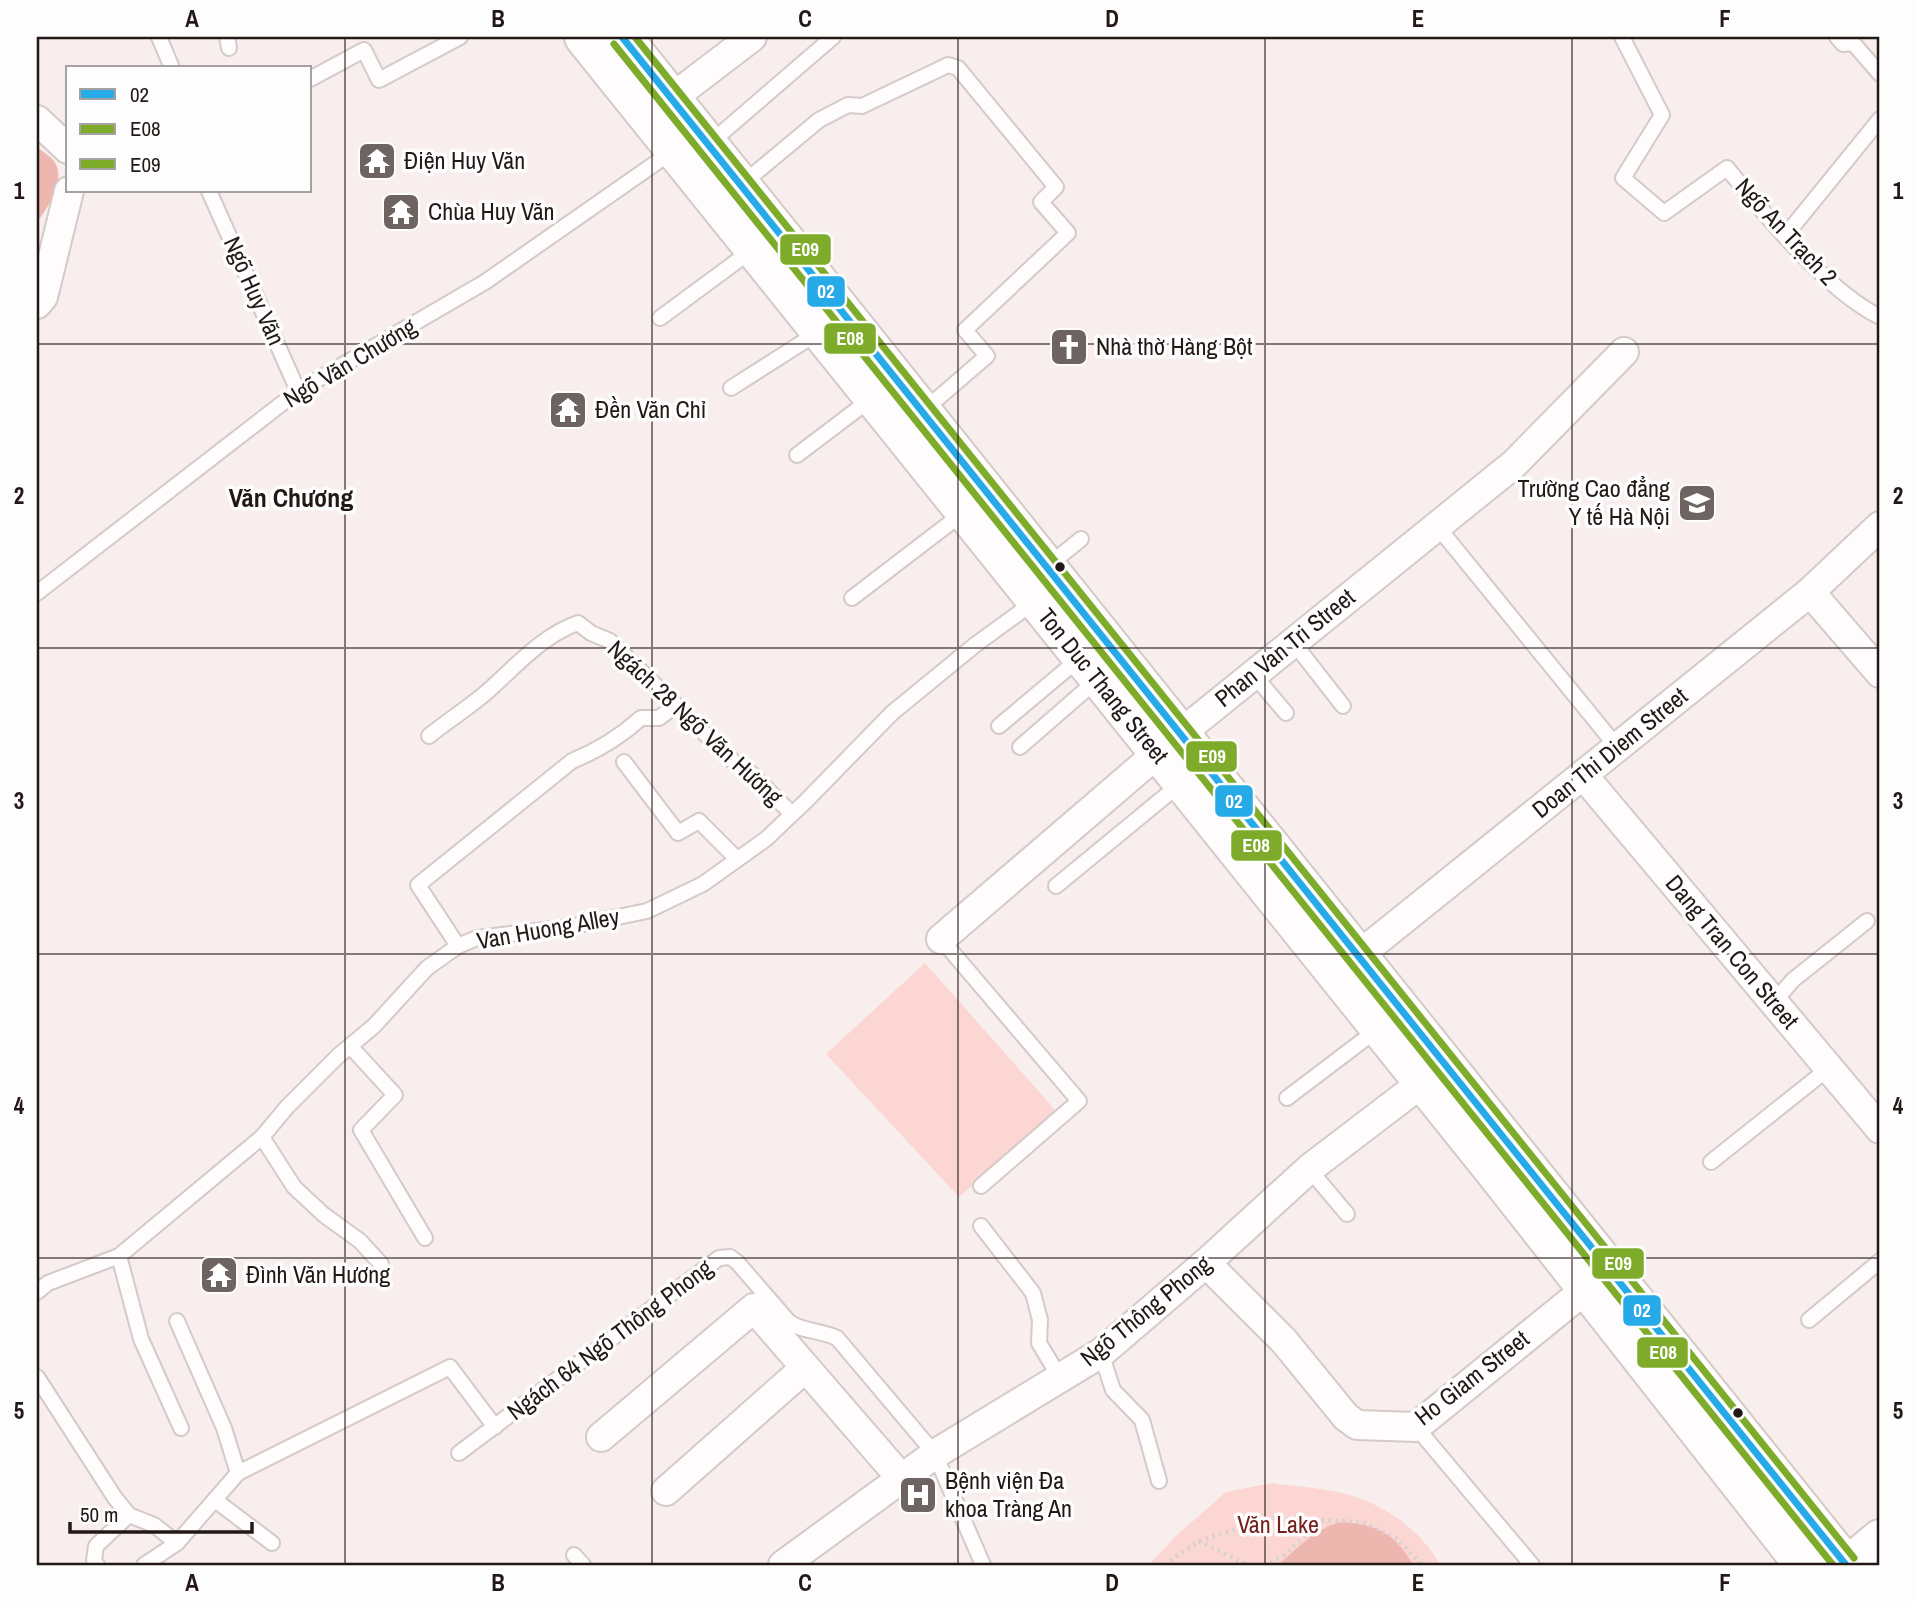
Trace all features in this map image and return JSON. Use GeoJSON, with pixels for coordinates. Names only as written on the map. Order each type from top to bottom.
{"type":"FeatureCollection","features":[{"type":"Feature","properties":{"kind":"main road","name":"Ton Duc Thang Street"},"geometry":{"type":"LineString","coordinates":[[584,37],[660,107]]}},
{"type":"Feature","properties":{"kind":"main road","name":"Ton Duc Thang Street"},"geometry":{"type":"LineString","coordinates":[[622,37],[660,107],[691,147],[754,248],[872,398],[965,512],[1040,585],[1537,1203],[1847,1565]]}},
{"type":"Feature","properties":{"kind":"main road","name":"Ton Duc Thang Street"},"geometry":{"type":"LineString","coordinates":[[691,147],[740,186],[922,413],[1040,585],[1090,668],[1169,743],[1181,783],[1346,965],[1379,1028],[1423,1082],[1537,1203],[1586,1289],[1804,1565]]}},
{"type":"Feature","properties":{"kind":"main road"},"geometry":{"type":"LineString","coordinates":[[1847,1565],[1880,1539]]}},
{"type":"Feature","properties":{"kind":"street"},"geometry":{"type":"LineString","coordinates":[[660,107],[752,37]]}},
{"type":"Feature","properties":{"kind":"street"},"geometry":{"type":"LineString","coordinates":[[37,120],[66,147]]}},
{"type":"Feature","properties":{"kind":"street"},"geometry":{"type":"LineString","coordinates":[[37,304],[43,297],[69,192]]}},
{"type":"Feature","properties":{"kind":"street","name":"Phan Van Tri Street"},"geometry":{"type":"LineString","coordinates":[[941,939],[1169,743],[1514,464],[1624,352]]}},
{"type":"Feature","properties":{"kind":"street","name":"Doan Thi Diem Street"},"geometry":{"type":"LineString","coordinates":[[1346,965],[1810,592],[1880,526]]}},
{"type":"Feature","properties":{"kind":"street"},"geometry":{"type":"LineString","coordinates":[[1810,592],[1880,673]]}},
{"type":"Feature","properties":{"kind":"street","name":"Dang Tran Con Street"},"geometry":{"type":"LineString","coordinates":[[1583,775],[1880,1129]]}},
{"type":"Feature","properties":{"kind":"street","name":"Ngõ Thông Phong"},"geometry":{"type":"LineString","coordinates":[[783,1565],[935,1454],[1101,1353],[1308,1169],[1423,1082]]}},
{"type":"Feature","properties":{"kind":"street","name":"Ho Giam Street"},"geometry":{"type":"LineString","coordinates":[[1206,1262],[1284,1341],[1346,1417],[1357,1425],[1416,1427],[1586,1289]]}},
{"type":"Feature","properties":{"kind":"street"},"geometry":{"type":"LineString","coordinates":[[601,1437],[754,1308],[902,1479]]}},
{"type":"Feature","properties":{"kind":"street"},"geometry":{"type":"LineString","coordinates":[[666,1491],[805,1368]]}},
{"type":"Feature","properties":{"kind":"lane"},"geometry":{"type":"LineString","coordinates":[[159,37],[171,66]]}},
{"type":"Feature","properties":{"kind":"lane"},"geometry":{"type":"LineString","coordinates":[[312,78],[364,50],[379,80],[460,37]]}},
{"type":"Feature","properties":{"kind":"lane","name":"Ngõ Văn Chương"},"geometry":{"type":"LineString","coordinates":[[37,593],[298,391],[485,282],[691,147],[833,37]]}},
{"type":"Feature","properties":{"kind":"lane","name":"Ngõ An Trạch 2"},"geometry":{"type":"LineString","coordinates":[[1622,37],[1662,115],[1623,178],[1664,213],[1727,168],[1808,260],[1862,308],[1880,317]]}},
{"type":"Feature","properties":{"kind":"lane"},"geometry":{"type":"LineString","coordinates":[[1838,37],[1843,44],[1853,43],[1880,74]]}},
{"type":"Feature","properties":{"kind":"lane"},"geometry":{"type":"LineString","coordinates":[[740,186],[819,120],[848,104],[862,106],[948,65],[958,68],[1056,187],[1041,202],[1068,233],[965,330],[987,356],[922,413]]}},
{"type":"Feature","properties":{"kind":"lane"},"geometry":{"type":"LineString","coordinates":[[1786,236],[1880,119]]}},
{"type":"Feature","properties":{"kind":"lane","name":"Ngõ Huy Văn"},"geometry":{"type":"LineString","coordinates":[[209,192],[298,391]]}},
{"type":"Feature","properties":{"kind":"lane"},"geometry":{"type":"LineString","coordinates":[[660,318],[754,248]]}},
{"type":"Feature","properties":{"kind":"lane"},"geometry":{"type":"LineString","coordinates":[[732,388],[820,331]]}},
{"type":"Feature","properties":{"kind":"lane"},"geometry":{"type":"LineString","coordinates":[[796,455],[872,398]]}},
{"type":"Feature","properties":{"kind":"lane"},"geometry":{"type":"LineString","coordinates":[[852,598],[965,512]]}},
{"type":"Feature","properties":{"kind":"lane"},"geometry":{"type":"LineString","coordinates":[[1437,526],[1618,747]]}},
{"type":"Feature","properties":{"kind":"lane","name":"Van Huong Alley"},"geometry":{"type":"LineString","coordinates":[[37,1292],[48,1283],[119,1256],[262,1137],[287,1107],[374,1026],[427,968],[458,946],[477,938],[569,927],[647,911],[703,884],[766,839],[892,713],[975,645],[1040,585],[1081,539]]}},
{"type":"Feature","properties":{"kind":"lane","name":"Ngách 28 Ngõ Văn Hương"},"geometry":{"type":"LineString","coordinates":[[429,736],[480,698],[562,628],[578,623],[591,633],[610,640],[735,763],[752,774],[792,814]]}},
{"type":"Feature","properties":{"kind":"lane"},"geometry":{"type":"LineString","coordinates":[[1293,642],[1343,706]]}},
{"type":"Feature","properties":{"kind":"lane"},"geometry":{"type":"LineString","coordinates":[[999,726],[1090,668]]}},
{"type":"Feature","properties":{"kind":"lane"},"geometry":{"type":"LineString","coordinates":[[1020,747],[1090,668]]}},
{"type":"Feature","properties":{"kind":"lane"},"geometry":{"type":"LineString","coordinates":[[1254,674],[1286,713]]}},
{"type":"Feature","properties":{"kind":"lane"},"geometry":{"type":"LineString","coordinates":[[458,946],[418,885],[572,761],[599,750],[623,735],[641,718],[659,718],[676,705]]}},
{"type":"Feature","properties":{"kind":"lane"},"geometry":{"type":"LineString","coordinates":[[624,762],[678,833],[699,821],[737,859]]}},
{"type":"Feature","properties":{"kind":"lane"},"geometry":{"type":"LineString","coordinates":[[1056,886],[1181,783]]}},
{"type":"Feature","properties":{"kind":"lane"},"geometry":{"type":"LineString","coordinates":[[1774,1002],[1793,980],[1867,922]]}},
{"type":"Feature","properties":{"kind":"lane"},"geometry":{"type":"LineString","coordinates":[[941,939],[1079,1101],[981,1186]]}},
{"type":"Feature","properties":{"kind":"lane"},"geometry":{"type":"LineString","coordinates":[[1287,1098],[1379,1028]]}},
{"type":"Feature","properties":{"kind":"lane"},"geometry":{"type":"LineString","coordinates":[[350,1046],[395,1095],[361,1130],[425,1238]]}},
{"type":"Feature","properties":{"kind":"lane"},"geometry":{"type":"LineString","coordinates":[[1711,1162],[1829,1068]]}},
{"type":"Feature","properties":{"kind":"lane"},"geometry":{"type":"LineString","coordinates":[[262,1137],[295,1187],[324,1215],[360,1241],[381,1264]]}},
{"type":"Feature","properties":{"kind":"lane"},"geometry":{"type":"LineString","coordinates":[[1308,1169],[1347,1214]]}},
{"type":"Feature","properties":{"kind":"lane"},"geometry":{"type":"LineString","coordinates":[[981,1226],[1033,1293],[1040,1320],[1039,1343],[1059,1378]]}},
{"type":"Feature","properties":{"kind":"lane"},"geometry":{"type":"LineString","coordinates":[[119,1256],[141,1339],[181,1428]]}},
{"type":"Feature","properties":{"kind":"lane","name":"Ngách 64 Ngõ Thông Phong"},"geometry":{"type":"LineString","coordinates":[[495,1427],[719,1258],[724,1257],[737,1262],[789,1322],[798,1328],[820,1331],[838,1338],[935,1454]]}},
{"type":"Feature","properties":{"kind":"lane"},"geometry":{"type":"LineString","coordinates":[[1809,1320],[1880,1261]]}},
{"type":"Feature","properties":{"kind":"lane"},"geometry":{"type":"LineString","coordinates":[[177,1321],[224,1428],[238,1473]]}},
{"type":"Feature","properties":{"kind":"lane"},"geometry":{"type":"LineString","coordinates":[[1101,1353],[1113,1390],[1142,1420],[1159,1481]]}},
{"type":"Feature","properties":{"kind":"lane"},"geometry":{"type":"LineString","coordinates":[[144,1565],[177,1543],[238,1473],[450,1367],[495,1427],[459,1453]]}},
{"type":"Feature","properties":{"kind":"lane"},"geometry":{"type":"LineString","coordinates":[[37,1377],[115,1498],[129,1515],[154,1525],[177,1543]]}},
{"type":"Feature","properties":{"kind":"lane"},"geometry":{"type":"LineString","coordinates":[[1416,1427],[1532,1565]]}},
{"type":"Feature","properties":{"kind":"lane"},"geometry":{"type":"LineString","coordinates":[[935,1454],[983,1565]]}},
{"type":"Feature","properties":{"kind":"lane"},"geometry":{"type":"LineString","coordinates":[[215,1500],[272,1543]]}},
{"type":"Feature","properties":{"kind":"lane"},"geometry":{"type":"LineString","coordinates":[[97,1565],[94,1561],[96,1546],[129,1515]]}},
{"type":"Feature","properties":{"kind":"path"},"geometry":{"type":"LineString","coordinates":[[1165,1565],[1199,1541],[1271,1518],[1325,1518],[1362,1522],[1398,1539],[1422,1565]]}},
{"type":"Feature","properties":{"kind":"path"},"geometry":{"type":"LineString","coordinates":[[1264,1565],[1283,1556],[1325,1518]]}},
{"type":"Feature","properties":{"kind":"path"},"geometry":{"type":"LineString","coordinates":[[1199,1541],[1248,1565]]}},
{"type":"Feature","properties":{"kind":"green space"},"geometry":{"type":"Polygon","coordinates":[[[925,963],[1057,1112],[959,1197],[826,1054],[925,963]]]}},
{"type":"Feature","properties":{"kind":"green space","name":"Văn Lake"},"geometry":{"type":"Polygon","coordinates":[[[1272,1483],[1343,1493],[1379,1507],[1414,1532],[1440,1565],[1149,1565],[1176,1536],[1226,1492],[1272,1483]]]}},
{"type":"Feature","properties":{"kind":"shaded area"},"geometry":{"type":"Polygon","coordinates":[[[37,147],[54,161],[58,177],[54,193],[37,222],[37,147]]]}},
{"type":"Feature","properties":{"kind":"shaded area"},"geometry":{"type":"Polygon","coordinates":[[[1343,1522],[1385,1533],[1407,1554],[1413,1565],[1278,1565],[1316,1533],[1343,1522]]]}},
{"type":"Feature","properties":{"kind":"transit line","name":"02"},"geometry":{"type":"LineString","coordinates":[[622,37],[1846,1565]]}},
{"type":"Feature","properties":{"kind":"transit line","name":"E09"},"geometry":{"type":"LineString","coordinates":[[635,37],[1854,1558]]}},
{"type":"Feature","properties":{"kind":"transit line","name":"E08"},"geometry":{"type":"LineString","coordinates":[[614,44],[1833,1565]]}},
{"type":"Feature","properties":{"kind":"place","name":"Điện Huy Văn"},"geometry":{"type":"Point","coordinates":[377,161]}},
{"type":"Feature","properties":{"kind":"place","name":"Chùa Huy Văn"},"geometry":{"type":"Point","coordinates":[401,212]}},
{"type":"Feature","properties":{"kind":"place","name":"Nhà thờ Hàng Bột"},"geometry":{"type":"Point","coordinates":[1069,347]}},
{"type":"Feature","properties":{"kind":"place","name":"Đền Văn Chỉ"},"geometry":{"type":"Point","coordinates":[568,410]}},
{"type":"Feature","properties":{"kind":"place","name":"Trường Cao đẳng Y tế Hà Nội"},"geometry":{"type":"Point","coordinates":[1697,503]}},
{"type":"Feature","properties":{"kind":"place","name":"Đình Văn Hương"},"geometry":{"type":"Point","coordinates":[219,1275]}},
{"type":"Feature","properties":{"kind":"place","name":"Bệnh viện Đa khoa Tràng An"},"geometry":{"type":"Point","coordinates":[918,1495]}},
{"type":"Feature","properties":{"kind":"district","name":"Văn Chương"},"geometry":{"type":"Point","coordinates":[291,498]}}]}
